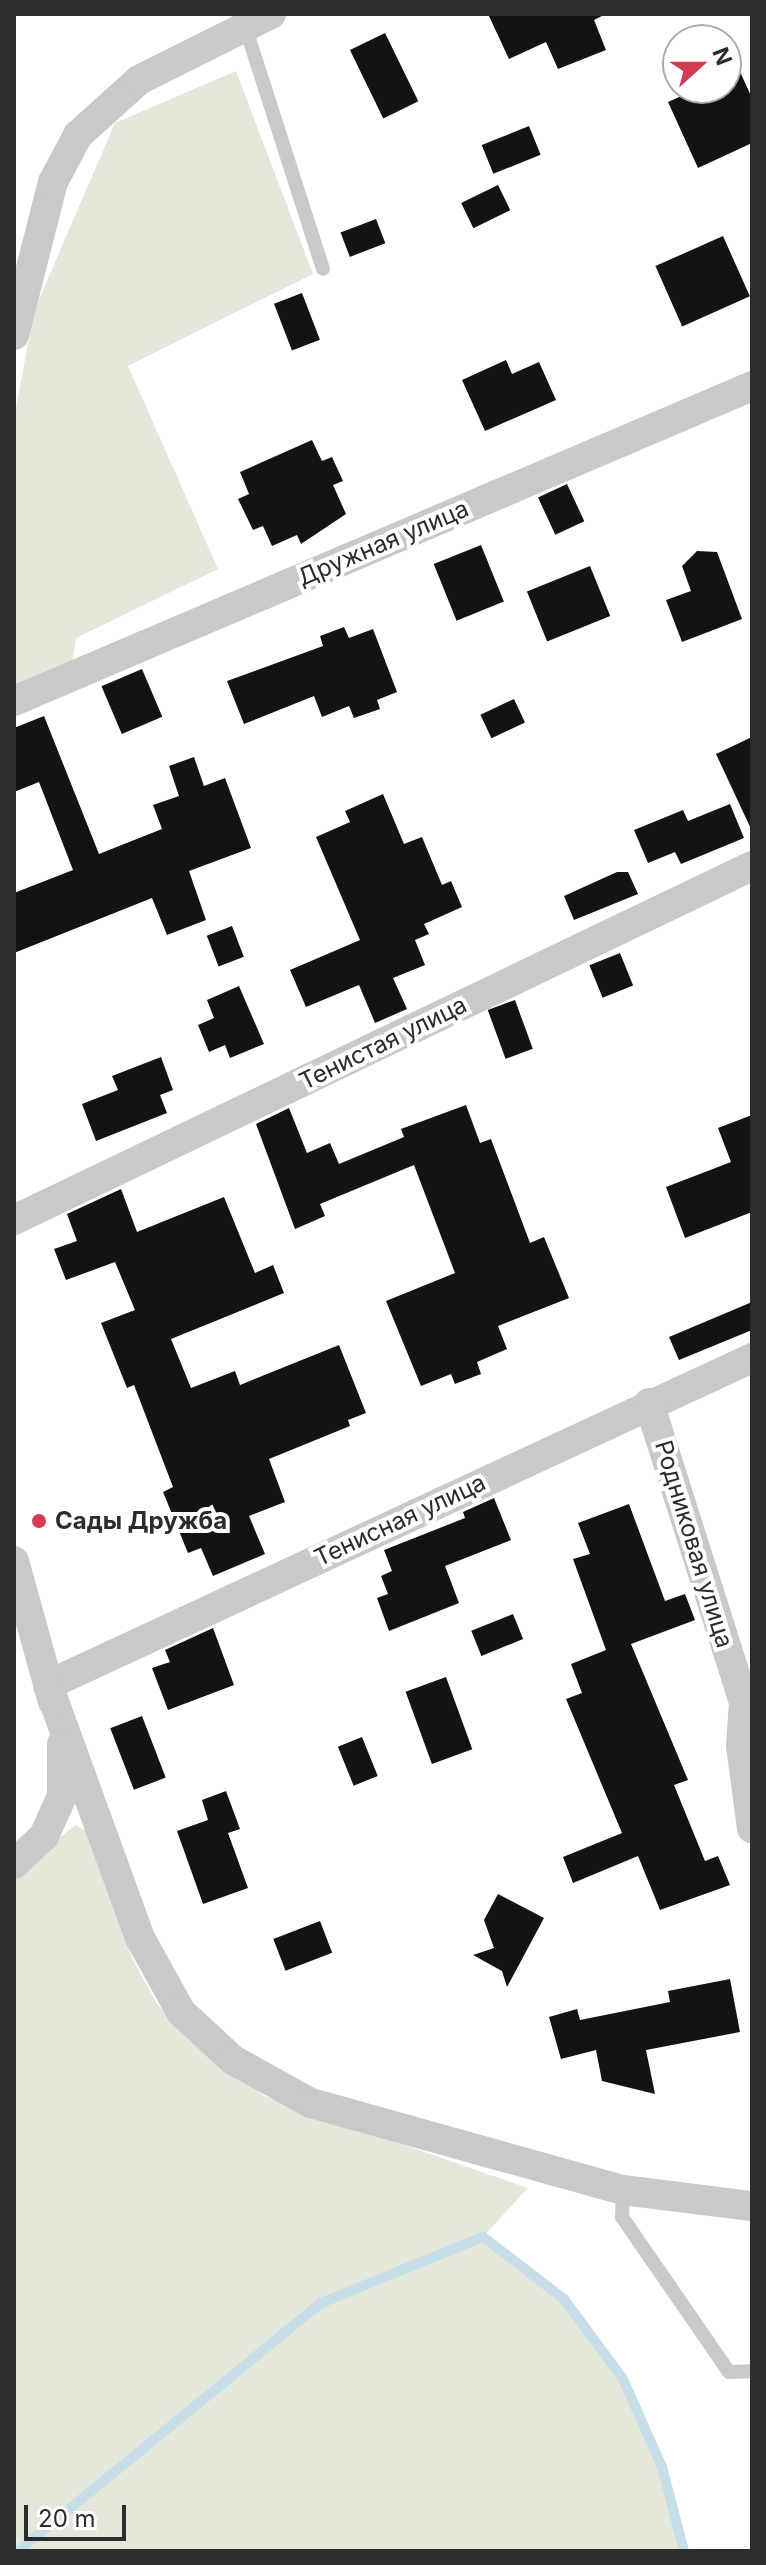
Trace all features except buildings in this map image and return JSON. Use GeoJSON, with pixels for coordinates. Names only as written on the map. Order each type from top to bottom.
{"type":"FeatureCollection","features":[{"type":"Feature","properties":{"kind":"street"},"geometry":{"type":"LineString","coordinates":[[14,335],[53,182],[78,135],[139,80],[258,20]]}},
{"type":"Feature","properties":{"kind":"street","name":"Дружная улица"},"geometry":{"type":"LineString","coordinates":[[14,701],[752,386]]}},
{"type":"Feature","properties":{"kind":"street","name":"Тенистая улица"},"geometry":{"type":"LineString","coordinates":[[14,1220],[752,866]]}},
{"type":"Feature","properties":{"kind":"street","name":"Тенисная улица"},"geometry":{"type":"LineString","coordinates":[[48,1685],[649,1403],[752,1358]]}},
{"type":"Feature","properties":{"kind":"street","name":"Родниковая улица"},"geometry":{"type":"LineString","coordinates":[[649,1403],[744,1702],[750,1811]]}},
{"type":"Feature","properties":{"kind":"street"},"geometry":{"type":"LineString","coordinates":[[14,1561],[62,1733],[62,1796],[44,1836],[14,1864]]}},
{"type":"Feature","properties":{"kind":"street"},"geometry":{"type":"LineString","coordinates":[[48,1685],[140,1938],[181,2012],[233,2060],[311,2103],[623,2190],[752,2206]]}},
{"type":"Feature","properties":{"kind":"lane"},"geometry":{"type":"LineString","coordinates":[[258,20],[323,269]]}},
{"type":"Feature","properties":{"kind":"lane"},"geometry":{"type":"LineString","coordinates":[[623,2190],[622,2217],[729,2372],[752,2371]]}},
{"type":"Feature","properties":{"kind":"shaded area"},"geometry":{"type":"Polygon","coordinates":[[[236,71],[313,274],[128,366],[218,569],[76,638],[72,666],[14,690],[14,419],[34,311],[115,123],[236,71]]]}},
{"type":"Feature","properties":{"kind":"shaded area"},"geometry":{"type":"Polygon","coordinates":[[[76,1825],[89,1833],[132,1958],[157,2004],[187,2035],[264,2096],[528,2188],[483,2237],[564,2299],[623,2379],[662,2467],[684,2551],[14,2551],[14,1873],[76,1825]]]}},
{"type":"Feature","properties":{"kind":"waterway"},"geometry":{"type":"LineString","coordinates":[[18,2551],[321,2303],[483,2237],[564,2299],[623,2379],[662,2467],[684,2551]]}},
{"type":"Feature","properties":{"kind":"place","name":"Сады Дружба"},"geometry":{"type":"Point","coordinates":[39,1521]}}]}
